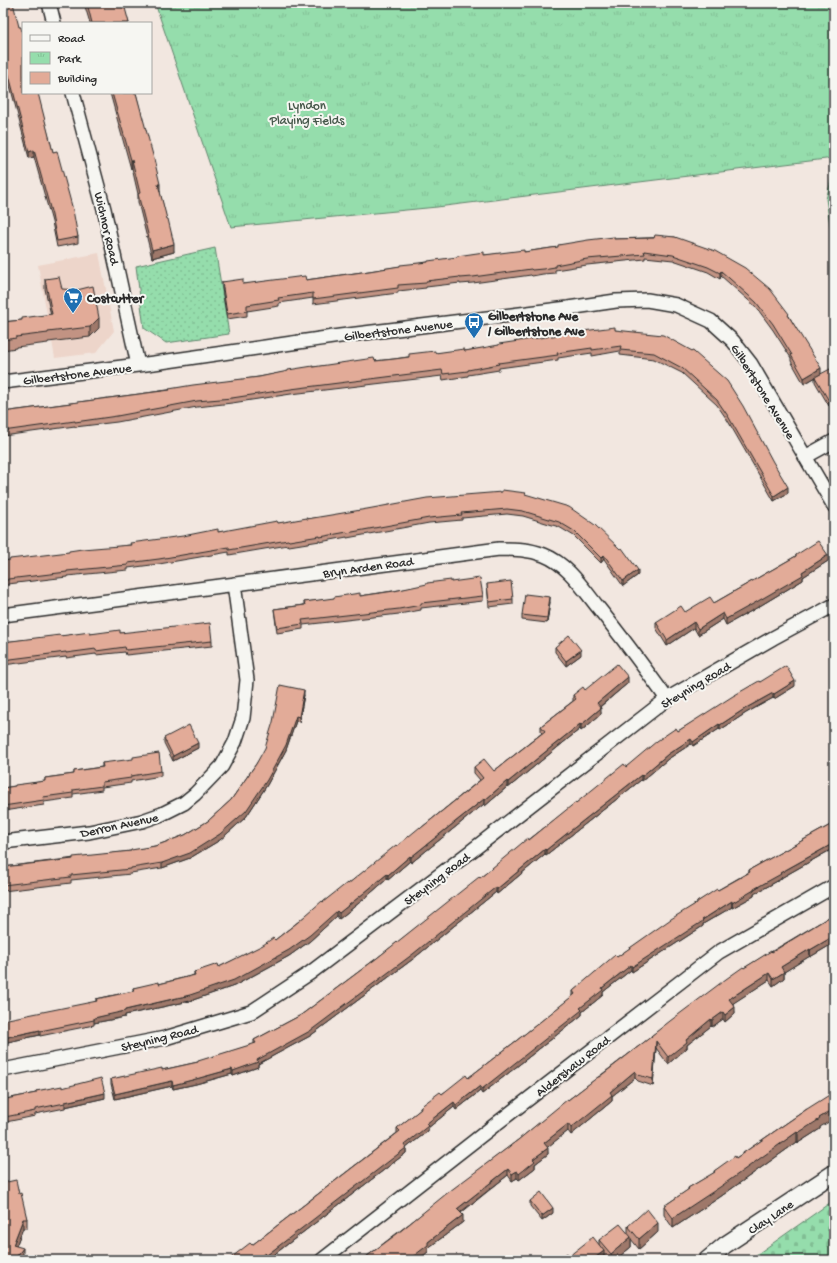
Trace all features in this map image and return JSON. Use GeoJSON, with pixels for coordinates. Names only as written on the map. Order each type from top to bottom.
{"type":"FeatureCollection","features":[{"type":"Feature","properties":{"kind":"street"},"geometry":{"type":"LineString","coordinates":[[48,3],[54,22]]}},
{"type":"Feature","properties":{"kind":"street","name":"Wichnor Road"},"geometry":{"type":"LineString","coordinates":[[73,94],[104,209],[138,365]]}},
{"type":"Feature","properties":{"kind":"street","name":"Gilbertstone Avenue"},"geometry":{"type":"LineString","coordinates":[[3,382],[138,365],[340,336],[568,308],[616,300],[647,300],[676,305],[710,321],[733,341],[751,364],[834,506]]}},
{"type":"Feature","properties":{"kind":"street"},"geometry":{"type":"LineString","coordinates":[[806,457],[834,441]]}},
{"type":"Feature","properties":{"kind":"street","name":"Bryn Arden Road"},"geometry":{"type":"LineString","coordinates":[[3,615],[499,549],[519,549],[544,555],[559,564],[576,580],[622,637],[667,699]]}},
{"type":"Feature","properties":{"kind":"street","name":"Derron Avenue"},"geometry":{"type":"LineString","coordinates":[[3,842],[88,832],[142,821],[162,814],[184,802],[195,794],[222,766],[235,742],[243,718],[247,680],[234,584]]}},
{"type":"Feature","properties":{"kind":"street","name":"Steyning Road"},"geometry":{"type":"LineString","coordinates":[[3,1070],[165,1038],[251,1012],[310,973],[470,852],[667,699],[834,605]]}},
{"type":"Feature","properties":{"kind":"street","name":"Aldershaw Road"},"geometry":{"type":"LineString","coordinates":[[322,1260],[719,952],[834,886]]}},
{"type":"Feature","properties":{"kind":"street","name":"Clay Lane"},"geometry":{"type":"LineString","coordinates":[[707,1260],[726,1245],[834,1173]]}},
{"type":"Feature","properties":{"kind":"shaded area"},"geometry":{"type":"Polygon","coordinates":[[[99,253],[114,331],[96,353],[55,358],[38,265],[99,253]]]}},
{"type":"Feature","properties":{"kind":"green space","name":"Lyndon Playing Fields"},"geometry":{"type":"Polygon","coordinates":[[[155,3],[834,3],[834,158],[437,207],[231,227],[155,3]]]}},
{"type":"Feature","properties":{"kind":"green space"},"geometry":{"type":"Polygon","coordinates":[[[834,170],[834,250],[826,199],[834,170]]]}},
{"type":"Feature","properties":{"kind":"green space"},"geometry":{"type":"Polygon","coordinates":[[[215,248],[229,334],[166,343],[144,328],[136,266],[215,248]]]}},
{"type":"Feature","properties":{"kind":"green space"},"geometry":{"type":"Polygon","coordinates":[[[834,1200],[834,1260],[749,1260],[834,1200]]]}},
{"type":"Feature","properties":{"kind":"building"},"geometry":{"type":"Polygon","coordinates":[[[3,3],[13,3],[19,27],[21,27],[22,32],[22,94],[38,94],[53,152],[57,151],[73,210],[78,237],[57,241],[52,215],[34,150],[29,152],[3,52],[3,3]]]}},
{"type":"Feature","properties":{"kind":"building"},"geometry":{"type":"Polygon","coordinates":[[[87,3],[122,3],[129,22],[92,22],[87,3]]]}},
{"type":"Feature","properties":{"kind":"building"},"geometry":{"type":"Polygon","coordinates":[[[112,94],[136,94],[154,159],[160,184],[158,184],[174,244],[152,250],[138,194],[140,193],[112,94]]]}},
{"type":"Feature","properties":{"kind":"building"},"geometry":{"type":"Polygon","coordinates":[[[655,235],[675,237],[715,251],[745,268],[770,289],[789,314],[788,315],[821,368],[804,378],[773,324],[756,302],[721,271],[720,273],[708,267],[673,255],[644,251],[645,254],[587,259],[555,265],[555,267],[543,269],[531,269],[473,277],[426,281],[426,283],[398,285],[398,288],[313,299],[313,293],[278,298],[279,300],[247,305],[247,311],[227,314],[222,282],[243,279],[243,284],[305,276],[306,280],[484,252],[484,255],[524,250],[524,252],[558,247],[558,245],[588,240],[614,237],[614,239],[654,238],[655,235]]]}},
{"type":"Feature","properties":{"kind":"building"},"geometry":{"type":"Polygon","coordinates":[[[59,277],[62,289],[77,290],[93,286],[99,318],[90,327],[48,332],[3,340],[3,322],[52,314],[45,279],[59,277]]]}},
{"type":"Feature","properties":{"kind":"building"},"geometry":{"type":"Polygon","coordinates":[[[615,327],[615,330],[663,335],[694,352],[727,381],[743,406],[788,487],[774,496],[728,416],[717,400],[682,368],[654,353],[620,350],[621,346],[557,353],[558,355],[498,363],[499,364],[468,371],[443,374],[442,370],[232,398],[197,401],[117,416],[3,431],[3,412],[259,377],[313,366],[374,358],[375,361],[394,359],[409,357],[409,354],[435,351],[435,353],[464,349],[465,351],[559,334],[615,327]]]}},
{"type":"Feature","properties":{"kind":"building"},"geometry":{"type":"Polygon","coordinates":[[[832,368],[834,372],[834,398],[829,401],[815,377],[832,368]]]}},
{"type":"Feature","properties":{"kind":"building"},"geometry":{"type":"Polygon","coordinates":[[[502,490],[526,493],[525,494],[569,507],[595,525],[620,549],[622,548],[638,570],[623,581],[604,555],[601,558],[574,531],[559,522],[523,511],[507,509],[461,513],[462,515],[429,518],[347,533],[288,540],[229,550],[229,547],[128,563],[128,565],[67,571],[8,579],[3,581],[3,561],[10,559],[82,549],[131,545],[130,543],[183,536],[218,529],[218,532],[277,521],[278,523],[307,519],[427,498],[502,492],[502,490]]]}},
{"type":"Feature","properties":{"kind":"building"},"geometry":{"type":"Polygon","coordinates":[[[818,541],[828,555],[802,572],[803,575],[726,619],[723,613],[698,629],[694,622],[667,640],[656,622],[681,606],[685,612],[710,597],[714,603],[796,556],[818,541]]]}},
{"type":"Feature","properties":{"kind":"building"},"geometry":{"type":"Polygon","coordinates":[[[480,578],[483,596],[421,603],[421,605],[399,609],[302,620],[303,624],[277,628],[274,609],[305,605],[304,602],[360,593],[360,596],[394,591],[427,583],[451,580],[451,582],[480,578]]]}},
{"type":"Feature","properties":{"kind":"building"},"geometry":{"type":"Polygon","coordinates":[[[511,581],[513,599],[489,602],[487,584],[511,581]]]}},
{"type":"Feature","properties":{"kind":"building"},"geometry":{"type":"Polygon","coordinates":[[[525,594],[550,597],[547,618],[522,615],[525,594]]]}},
{"type":"Feature","properties":{"kind":"building"},"geometry":{"type":"Polygon","coordinates":[[[210,623],[212,641],[126,650],[125,647],[96,651],[96,649],[3,660],[3,642],[90,632],[90,634],[120,630],[120,633],[210,623]]]}},
{"type":"Feature","properties":{"kind":"building"},"geometry":{"type":"Polygon","coordinates":[[[569,635],[581,650],[566,661],[555,647],[569,635]]]}},
{"type":"Feature","properties":{"kind":"building"},"geometry":{"type":"Polygon","coordinates":[[[617,664],[628,677],[597,703],[601,708],[508,782],[507,781],[485,800],[484,799],[411,857],[410,856],[339,913],[337,911],[310,935],[289,950],[234,980],[190,995],[94,1018],[94,1020],[3,1038],[3,1020],[97,1001],[96,999],[134,991],[133,988],[159,982],[159,984],[195,975],[194,972],[218,964],[219,967],[263,945],[273,938],[275,940],[322,901],[323,902],[347,883],[348,884],[483,778],[474,767],[484,759],[494,771],[545,731],[541,726],[576,699],[573,695],[583,687],[585,690],[617,664]]]}},
{"type":"Feature","properties":{"kind":"building"},"geometry":{"type":"Polygon","coordinates":[[[786,666],[795,681],[774,694],[773,693],[746,708],[720,725],[719,724],[693,742],[691,739],[668,754],[642,776],[641,775],[546,850],[545,849],[497,889],[496,887],[413,954],[310,1031],[257,1060],[258,1062],[233,1071],[232,1069],[173,1085],[172,1081],[115,1094],[111,1079],[198,1062],[256,1043],[254,1040],[301,1015],[377,958],[479,877],[480,878],[528,838],[529,840],[624,764],[626,767],[657,741],[676,728],[678,731],[733,696],[786,666]]]}},
{"type":"Feature","properties":{"kind":"building"},"geometry":{"type":"Polygon","coordinates":[[[280,685],[304,690],[299,717],[296,716],[286,745],[267,780],[246,811],[220,834],[190,853],[162,863],[131,869],[71,875],[71,877],[3,885],[3,867],[73,859],[73,857],[131,851],[155,846],[185,835],[208,821],[231,800],[256,764],[265,748],[273,722],[280,685]]]}},
{"type":"Feature","properties":{"kind":"building"},"geometry":{"type":"Polygon","coordinates":[[[189,725],[198,743],[173,756],[164,738],[189,725]]]}},
{"type":"Feature","properties":{"kind":"building"},"geometry":{"type":"Polygon","coordinates":[[[159,753],[161,771],[131,776],[131,778],[102,782],[102,786],[73,790],[73,793],[43,797],[44,800],[3,806],[3,788],[45,781],[45,778],[74,774],[74,771],[103,767],[102,763],[133,759],[133,757],[159,753]]]}},
{"type":"Feature","properties":{"kind":"building"},"geometry":{"type":"Polygon","coordinates":[[[834,823],[834,843],[780,873],[781,874],[732,903],[732,901],[632,967],[631,965],[580,1008],[582,1010],[482,1089],[480,1086],[456,1105],[454,1102],[426,1124],[428,1126],[404,1145],[406,1148],[267,1255],[265,1253],[256,1260],[228,1260],[250,1243],[252,1245],[400,1131],[397,1128],[421,1109],[420,1107],[440,1092],[442,1094],[466,1075],[468,1078],[516,1041],[575,994],[573,991],[615,955],[617,957],[717,889],[718,890],[750,872],[749,870],[834,823]]]}},
{"type":"Feature","properties":{"kind":"building"},"geometry":{"type":"Polygon","coordinates":[[[834,914],[834,936],[781,967],[784,972],[773,979],[769,973],[729,999],[735,1007],[725,1015],[723,1012],[712,1020],[711,1019],[686,1040],[687,1042],[668,1057],[656,1041],[653,1079],[638,1075],[635,1071],[610,1092],[612,1095],[571,1128],[568,1124],[544,1143],[548,1148],[533,1159],[535,1161],[519,1174],[517,1171],[512,1174],[508,1169],[457,1209],[463,1215],[428,1242],[428,1245],[411,1258],[409,1256],[404,1260],[362,1260],[518,1140],[568,1099],[599,1077],[726,979],[743,967],[744,968],[771,951],[772,952],[834,914]]]}},
{"type":"Feature","properties":{"kind":"building"},"geometry":{"type":"Polygon","coordinates":[[[101,1078],[105,1093],[5,1117],[6,1121],[3,1121],[3,1103],[7,1102],[6,1099],[36,1093],[36,1091],[62,1086],[62,1088],[101,1078]]]}},
{"type":"Feature","properties":{"kind":"building"},"geometry":{"type":"Polygon","coordinates":[[[834,1092],[834,1109],[798,1133],[797,1132],[720,1187],[673,1218],[664,1206],[689,1189],[688,1188],[715,1172],[714,1171],[735,1156],[736,1158],[834,1092]]]}},
{"type":"Feature","properties":{"kind":"building"},"geometry":{"type":"Polygon","coordinates":[[[16,1180],[19,1194],[21,1193],[27,1219],[23,1219],[13,1245],[23,1248],[14,1260],[3,1260],[3,1183],[16,1180]]]}},
{"type":"Feature","properties":{"kind":"building"},"geometry":{"type":"Polygon","coordinates":[[[541,1192],[553,1208],[542,1216],[530,1201],[541,1192]]]}},
{"type":"Feature","properties":{"kind":"building"},"geometry":{"type":"Polygon","coordinates":[[[647,1209],[658,1223],[639,1239],[628,1226],[647,1209]]]}},
{"type":"Feature","properties":{"kind":"building"},"geometry":{"type":"Polygon","coordinates":[[[620,1224],[631,1237],[611,1254],[599,1240],[620,1224]]]}},
{"type":"Feature","properties":{"kind":"building"},"geometry":{"type":"Polygon","coordinates":[[[593,1237],[604,1251],[592,1260],[558,1260],[567,1253],[569,1256],[593,1237]]]}},
{"type":"Feature","properties":{"kind":"place","name":"Costcutter"},"geometry":{"type":"Point","coordinates":[73,314]}},
{"type":"Feature","properties":{"kind":"place","name":"Gilbertstone Ave / Gilbertstone Ave"},"geometry":{"type":"Point","coordinates":[474,339]}}]}
